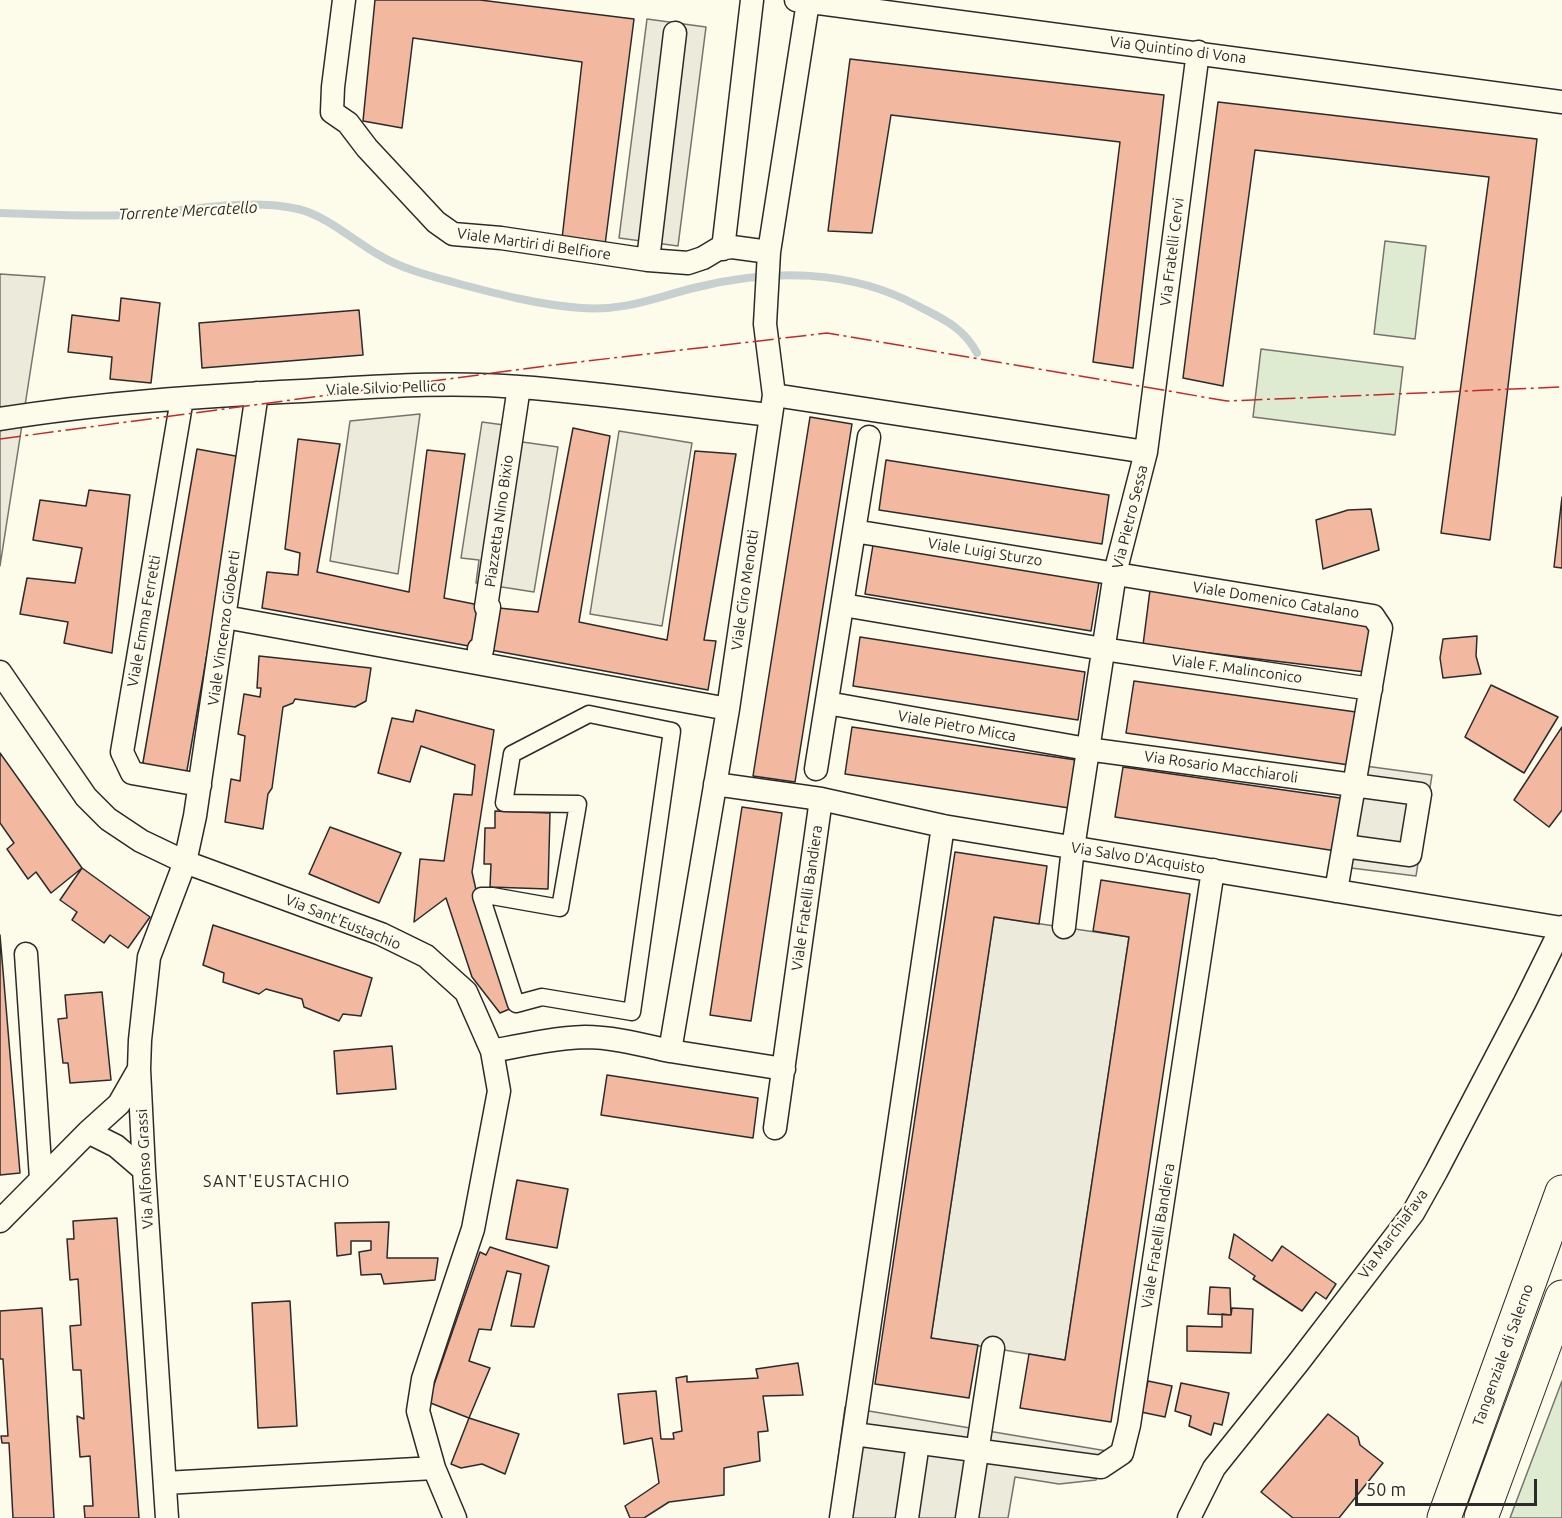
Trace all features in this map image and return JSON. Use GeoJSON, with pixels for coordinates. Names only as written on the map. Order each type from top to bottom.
{"type":"FeatureCollection","features":[{"type":"Feature","properties":{"kind":"highway","name":"Tangenziale di Salerno"},"geometry":{"type":"LineString","coordinates":[[1444,1518],[1562,1192]]}},
{"type":"Feature","properties":{"kind":"highway"},"geometry":{"type":"LineString","coordinates":[[1481,1518],[1562,1296]]}},
{"type":"Feature","properties":{"kind":"street","name":"Viale Martiri di Belfiore"},"geometry":{"type":"LineString","coordinates":[[344,0],[332,112],[348,123],[367,148],[436,222],[453,234],[501,238],[648,260],[688,263],[723,249],[769,252]]}},
{"type":"Feature","properties":{"kind":"street"},"geometry":{"type":"LineString","coordinates":[[723,249],[752,0]]}},
{"type":"Feature","properties":{"kind":"street","name":"Via Quintino di Vona"},"geometry":{"type":"LineString","coordinates":[[801,1],[1562,102]]}},
{"type":"Feature","properties":{"kind":"street","name":"Viale Ciro Menotti"},"geometry":{"type":"LineString","coordinates":[[670,1051],[728,709],[772,405],[765,324],[769,252],[801,1]]}},
{"type":"Feature","properties":{"kind":"street"},"geometry":{"type":"LineString","coordinates":[[648,260],[675,33]]}},
{"type":"Feature","properties":{"kind":"street","name":"Via Fratelli Cervi"},"geometry":{"type":"LineString","coordinates":[[1146,452],[1198,52]]}},
{"type":"Feature","properties":{"kind":"street","name":"Viale Silvio Pellico"},"geometry":{"type":"LineString","coordinates":[[0,419],[57,410],[182,399],[378,387],[519,387],[772,405]]}},
{"type":"Feature","properties":{"kind":"street","name":"Piazzetta Nino Bixio"},"geometry":{"type":"LineString","coordinates":[[478,656],[476,649],[484,606],[486,607],[519,387]]}},
{"type":"Feature","properties":{"kind":"street","name":"Viale Vincenzo Gioberti"},"geometry":{"type":"LineString","coordinates":[[186,862],[200,785],[257,393]]}},
{"type":"Feature","properties":{"kind":"street","name":"Viale Emma Ferretti"},"geometry":{"type":"LineString","coordinates":[[182,399],[122,752],[132,773],[200,785]]}},
{"type":"Feature","properties":{"kind":"street","name":"Via Pietro Sessa"},"geometry":{"type":"LineString","coordinates":[[772,405],[1146,452],[1115,573],[1087,748],[1064,927]]}},
{"type":"Feature","properties":{"kind":"street"},"geometry":{"type":"LineString","coordinates":[[816,769],[869,437]]}},
{"type":"Feature","properties":{"kind":"street","name":"Viale Luigi Sturzo"},"geometry":{"type":"LineString","coordinates":[[854,531],[1115,573]]}},
{"type":"Feature","properties":{"kind":"street","name":"Viale Domenico Catalano"},"geometry":{"type":"LineString","coordinates":[[1115,573],[1373,616],[1382,628],[1336,891]]}},
{"type":"Feature","properties":{"kind":"street","name":"Viale F. Malinconico"},"geometry":{"type":"LineString","coordinates":[[843,605],[1103,649],[1371,689]]}},
{"type":"Feature","properties":{"kind":"street"},"geometry":{"type":"LineString","coordinates":[[225,617],[478,656],[728,709]]}},
{"type":"Feature","properties":{"kind":"street","name":"Via Sant'Eustachio"},"geometry":{"type":"LineString","coordinates":[[0,672],[86,797],[108,819],[141,841],[186,862],[381,934],[426,956],[466,992],[492,1051],[499,1091],[473,1229],[423,1379],[418,1411],[434,1467],[455,1518]]}},
{"type":"Feature","properties":{"kind":"street","name":"Viale Pietro Micca"},"geometry":{"type":"LineString","coordinates":[[827,704],[1087,748]]}},
{"type":"Feature","properties":{"kind":"street"},"geometry":{"type":"LineString","coordinates":[[589,714],[672,731],[632,1012],[542,998],[516,1004],[481,896],[560,908],[578,804],[504,803],[512,754],[589,714]]}},
{"type":"Feature","properties":{"kind":"street","name":"Via Rosario Macchiaroli"},"geometry":{"type":"LineString","coordinates":[[1087,748],[1420,794],[1410,855],[1344,846]]}},
{"type":"Feature","properties":{"kind":"street","name":"Via Salvo D'Acquisto"},"geometry":{"type":"LineString","coordinates":[[716,784],[821,799],[944,826],[1073,848],[1562,927]]}},
{"type":"Feature","properties":{"kind":"street","name":"Viale Fratelli Bandiera"},"geometry":{"type":"LineString","coordinates":[[775,1128],[821,799]]}},
{"type":"Feature","properties":{"kind":"street"},"geometry":{"type":"LineString","coordinates":[[841,1518],[944,826]]}},
{"type":"Feature","properties":{"kind":"street","name":"Via Alfonso Grassi"},"geometry":{"type":"LineString","coordinates":[[167,1518],[139,1069],[148,957],[186,862]]}},
{"type":"Feature","properties":{"kind":"street","name":"Viale Fratelli Bandiera"},"geometry":{"type":"LineString","coordinates":[[854,1434],[1101,1467],[1122,1453],[1129,1425],[1213,870]]}},
{"type":"Feature","properties":{"kind":"street","name":"Via Marchiafava"},"geometry":{"type":"LineString","coordinates":[[1189,1518],[1214,1468],[1413,1213],[1436,1173],[1562,927]]}},
{"type":"Feature","properties":{"kind":"street"},"geometry":{"type":"LineString","coordinates":[[26,954],[41,1179]]}},
{"type":"Feature","properties":{"kind":"street"},"geometry":{"type":"LineString","coordinates":[[492,1051],[544,1041],[587,1037],[784,1069]]}},
{"type":"Feature","properties":{"kind":"street"},"geometry":{"type":"LineString","coordinates":[[0,1221],[119,1104],[139,1069]]}},
{"type":"Feature","properties":{"kind":"street"},"geometry":{"type":"LineString","coordinates":[[88,1132],[116,1146],[144,1170]]}},
{"type":"Feature","properties":{"kind":"street"},"geometry":{"type":"LineString","coordinates":[[967,1518],[993,1348]]}},
{"type":"Feature","properties":{"kind":"street"},"geometry":{"type":"LineString","coordinates":[[907,1518],[918,1443]]}},
{"type":"Feature","properties":{"kind":"street"},"geometry":{"type":"LineString","coordinates":[[165,1483],[434,1467]]}},
{"type":"Feature","properties":{"kind":"green space"},"geometry":{"type":"Polygon","coordinates":[[[1385,241],[1426,246],[1415,339],[1374,334],[1385,241]]]}},
{"type":"Feature","properties":{"kind":"green space"},"geometry":{"type":"Polygon","coordinates":[[[1261,349],[1403,367],[1395,435],[1253,417],[1261,349]]]}},
{"type":"Feature","properties":{"kind":"green space"},"geometry":{"type":"Polygon","coordinates":[[[1562,1381],[1562,1518],[1510,1518],[1562,1381]]]}},
{"type":"Feature","properties":{"kind":"shaded area"},"geometry":{"type":"Polygon","coordinates":[[[647,19],[706,27],[678,246],[619,238],[647,19]]]}},
{"type":"Feature","properties":{"kind":"shaded area"},"geometry":{"type":"Polygon","coordinates":[[[0,274],[45,277],[0,566],[0,274]]]}},
{"type":"Feature","properties":{"kind":"shaded area"},"geometry":{"type":"Polygon","coordinates":[[[420,414],[398,574],[330,561],[350,421],[420,414]]]}},
{"type":"Feature","properties":{"kind":"shaded area"},"geometry":{"type":"Polygon","coordinates":[[[482,422],[504,425],[501,439],[558,447],[534,592],[476,583],[479,560],[461,558],[482,422]]]}},
{"type":"Feature","properties":{"kind":"shaded area"},"geometry":{"type":"Polygon","coordinates":[[[619,431],[692,443],[662,626],[590,614],[619,431]]]}},
{"type":"Feature","properties":{"kind":"shaded area"},"geometry":{"type":"Polygon","coordinates":[[[1365,766],[1432,775],[1416,876],[1351,868],[1365,766]]]}},
{"type":"Feature","properties":{"kind":"shaded area"},"geometry":{"type":"Polygon","coordinates":[[[994,917],[1129,937],[1065,1360],[931,1338],[994,917]]]}},
{"type":"Feature","properties":{"kind":"shaded area"},"geometry":{"type":"Polygon","coordinates":[[[845,1407],[1107,1451],[1096,1480],[1059,1484],[1015,1477],[1008,1518],[830,1518],[845,1407]]]}},
{"type":"Feature","properties":{"kind":"building"},"geometry":{"type":"Polygon","coordinates":[[[375,0],[480,0],[634,19],[605,245],[562,239],[582,62],[413,38],[402,128],[363,121],[375,0]]]}},
{"type":"Feature","properties":{"kind":"building"},"geometry":{"type":"Polygon","coordinates":[[[850,59],[1164,95],[1133,368],[1093,362],[1120,142],[891,115],[872,233],[828,231],[850,59]]]}},
{"type":"Feature","properties":{"kind":"building"},"geometry":{"type":"Polygon","coordinates":[[[1218,102],[1537,139],[1490,540],[1441,533],[1489,177],[1255,150],[1223,386],[1183,378],[1218,102]]]}},
{"type":"Feature","properties":{"kind":"building"},"geometry":{"type":"Polygon","coordinates":[[[121,298],[160,303],[151,383],[110,379],[112,357],[68,352],[72,315],[119,321],[121,298]]]}},
{"type":"Feature","properties":{"kind":"building"},"geometry":{"type":"Polygon","coordinates":[[[359,310],[363,355],[202,368],[199,323],[359,310]]]}},
{"type":"Feature","properties":{"kind":"building"},"geometry":{"type":"Polygon","coordinates":[[[810,417],[852,424],[795,782],[753,776],[810,417]]]}},
{"type":"Feature","properties":{"kind":"building"},"geometry":{"type":"Polygon","coordinates":[[[573,428],[610,436],[579,622],[667,640],[695,451],[736,454],[704,640],[716,641],[708,690],[262,608],[267,572],[298,575],[300,553],[285,549],[298,439],[340,444],[317,572],[409,592],[427,450],[465,454],[444,598],[489,607],[538,612],[573,428]]]}},
{"type":"Feature","properties":{"kind":"building"},"geometry":{"type":"Polygon","coordinates":[[[197,449],[241,457],[186,776],[142,768],[197,449]]]}},
{"type":"Feature","properties":{"kind":"building"},"geometry":{"type":"Polygon","coordinates":[[[886,460],[1109,495],[1102,544],[879,510],[886,460]]]}},
{"type":"Feature","properties":{"kind":"building"},"geometry":{"type":"Polygon","coordinates":[[[89,490],[130,495],[112,653],[64,643],[68,622],[20,614],[27,578],[75,583],[82,548],[33,540],[40,500],[86,506],[89,490]]]}},
{"type":"Feature","properties":{"kind":"building"},"geometry":{"type":"Polygon","coordinates":[[[1562,497],[1562,568],[1554,567],[1562,497]]]}},
{"type":"Feature","properties":{"kind":"building"},"geometry":{"type":"Polygon","coordinates":[[[1371,509],[1379,550],[1323,569],[1316,520],[1348,510],[1371,509]]]}},
{"type":"Feature","properties":{"kind":"building"},"geometry":{"type":"Polygon","coordinates":[[[873,545],[1099,582],[1091,631],[865,594],[873,545]]]}},
{"type":"Feature","properties":{"kind":"building"},"geometry":{"type":"Polygon","coordinates":[[[1150,590],[1371,621],[1365,672],[1143,645],[1150,590]]]}},
{"type":"Feature","properties":{"kind":"building"},"geometry":{"type":"Polygon","coordinates":[[[1477,636],[1476,656],[1481,674],[1443,678],[1440,658],[1443,639],[1477,636]]]}},
{"type":"Feature","properties":{"kind":"building"},"geometry":{"type":"Polygon","coordinates":[[[860,637],[1085,672],[1078,720],[853,686],[860,637]]]}},
{"type":"Feature","properties":{"kind":"building"},"geometry":{"type":"Polygon","coordinates":[[[259,656],[371,668],[366,701],[355,707],[295,699],[293,703],[283,707],[272,788],[268,794],[263,829],[225,822],[231,779],[240,781],[245,736],[238,734],[244,694],[260,697],[261,688],[257,688],[259,656]]]}},
{"type":"Feature","properties":{"kind":"building"},"geometry":{"type":"Polygon","coordinates":[[[1134,681],[1356,712],[1349,765],[1126,733],[1134,681]]]}},
{"type":"Feature","properties":{"kind":"building"},"geometry":{"type":"Polygon","coordinates":[[[1491,685],[1558,717],[1524,773],[1465,737],[1491,685]]]}},
{"type":"Feature","properties":{"kind":"building"},"geometry":{"type":"Polygon","coordinates":[[[416,710],[494,730],[472,872],[488,943],[512,1008],[500,1013],[472,977],[446,898],[414,922],[420,859],[444,861],[454,794],[472,795],[475,765],[421,746],[410,782],[378,773],[392,718],[413,722],[416,710]]]}},
{"type":"Feature","properties":{"kind":"building"},"geometry":{"type":"Polygon","coordinates":[[[852,727],[1076,760],[1069,808],[845,774],[852,727]]]}},
{"type":"Feature","properties":{"kind":"building"},"geometry":{"type":"Polygon","coordinates":[[[1562,727],[1562,810],[1549,827],[1514,800],[1562,727]]]}},
{"type":"Feature","properties":{"kind":"building"},"geometry":{"type":"Polygon","coordinates":[[[0,753],[82,868],[51,893],[36,872],[28,879],[7,849],[14,843],[0,823],[0,753]]]}},
{"type":"Feature","properties":{"kind":"building"},"geometry":{"type":"Polygon","coordinates":[[[1123,767],[1347,799],[1336,851],[1115,817],[1123,767]]]}},
{"type":"Feature","properties":{"kind":"building"},"geometry":{"type":"Polygon","coordinates":[[[742,807],[782,813],[751,1021],[710,1015],[742,807]]]}},
{"type":"Feature","properties":{"kind":"building"},"geometry":{"type":"Polygon","coordinates":[[[495,811],[550,813],[548,889],[490,887],[491,864],[484,864],[485,828],[495,828],[495,811]]]}},
{"type":"Feature","properties":{"kind":"building"},"geometry":{"type":"Polygon","coordinates":[[[330,827],[401,853],[379,903],[309,874],[330,827]]]}},
{"type":"Feature","properties":{"kind":"building"},"geometry":{"type":"Polygon","coordinates":[[[955,852],[1047,866],[1039,924],[994,917],[931,1338],[978,1345],[969,1398],[875,1384],[955,852]]]}},
{"type":"Feature","properties":{"kind":"building"},"geometry":{"type":"Polygon","coordinates":[[[82,868],[150,917],[128,948],[110,935],[104,943],[72,920],[77,912],[60,900],[82,868]]]}},
{"type":"Feature","properties":{"kind":"building"},"geometry":{"type":"Polygon","coordinates":[[[1101,880],[1190,894],[1111,1422],[1020,1408],[1029,1354],[1065,1360],[1129,937],[1093,931],[1101,880]]]}},
{"type":"Feature","properties":{"kind":"building"},"geometry":{"type":"Polygon","coordinates":[[[213,925],[372,978],[361,1016],[343,1014],[339,1021],[304,1007],[302,999],[266,989],[259,994],[223,982],[224,973],[203,965],[213,925]]]}},
{"type":"Feature","properties":{"kind":"building"},"geometry":{"type":"Polygon","coordinates":[[[0,935],[20,1173],[0,1175],[0,935]]]}},
{"type":"Feature","properties":{"kind":"building"},"geometry":{"type":"Polygon","coordinates":[[[102,992],[111,1080],[70,1083],[68,1063],[63,1063],[58,1019],[67,1018],[65,995],[102,992]]]}},
{"type":"Feature","properties":{"kind":"building"},"geometry":{"type":"Polygon","coordinates":[[[392,1046],[396,1089],[337,1094],[334,1051],[392,1046]]]}},
{"type":"Feature","properties":{"kind":"building"},"geometry":{"type":"Polygon","coordinates":[[[607,1075],[758,1098],[753,1138],[601,1115],[607,1075]]]}},
{"type":"Feature","properties":{"kind":"building"},"geometry":{"type":"Polygon","coordinates":[[[517,1180],[568,1189],[557,1248],[506,1239],[517,1180]]]}},
{"type":"Feature","properties":{"kind":"building"},"geometry":{"type":"Polygon","coordinates":[[[117,1218],[139,1518],[85,1518],[84,1506],[93,1506],[90,1456],[80,1457],[77,1416],[84,1419],[81,1370],[73,1370],[70,1326],[81,1325],[78,1279],[70,1280],[67,1239],[74,1239],[73,1221],[117,1218]]]}},
{"type":"Feature","properties":{"kind":"building"},"geometry":{"type":"Polygon","coordinates":[[[389,1222],[387,1258],[438,1258],[435,1280],[384,1284],[381,1274],[361,1275],[359,1252],[371,1250],[371,1241],[351,1241],[351,1254],[337,1256],[335,1223],[389,1222]]]}},
{"type":"Feature","properties":{"kind":"building"},"geometry":{"type":"Polygon","coordinates":[[[1234,1234],[1272,1261],[1282,1246],[1336,1284],[1326,1299],[1316,1292],[1302,1311],[1253,1279],[1255,1276],[1229,1258],[1234,1234]]]}},
{"type":"Feature","properties":{"kind":"building"},"geometry":{"type":"Polygon","coordinates":[[[490,1247],[549,1266],[534,1327],[511,1326],[521,1274],[507,1271],[491,1330],[479,1329],[469,1361],[490,1368],[469,1418],[428,1402],[480,1252],[486,1255],[490,1247]]]}},
{"type":"Feature","properties":{"kind":"building"},"geometry":{"type":"Polygon","coordinates":[[[1210,1287],[1230,1288],[1231,1315],[1208,1314],[1210,1287]]]}},
{"type":"Feature","properties":{"kind":"building"},"geometry":{"type":"Polygon","coordinates":[[[290,1301],[297,1426],[258,1428],[252,1303],[290,1301]]]}},
{"type":"Feature","properties":{"kind":"building"},"geometry":{"type":"Polygon","coordinates":[[[42,1308],[54,1518],[13,1518],[9,1443],[2,1443],[1,1436],[8,1436],[3,1359],[0,1359],[0,1311],[42,1308]]]}},
{"type":"Feature","properties":{"kind":"building"},"geometry":{"type":"Polygon","coordinates":[[[1232,1308],[1253,1309],[1251,1353],[1187,1351],[1187,1326],[1222,1327],[1222,1314],[1231,1315],[1232,1308]]]}},
{"type":"Feature","properties":{"kind":"building"},"geometry":{"type":"Polygon","coordinates":[[[798,1363],[803,1395],[763,1396],[768,1431],[758,1432],[760,1461],[724,1468],[724,1495],[669,1502],[644,1518],[630,1518],[625,1506],[659,1483],[652,1438],[624,1444],[618,1394],[656,1391],[661,1439],[674,1439],[673,1433],[682,1431],[676,1378],[687,1376],[687,1382],[758,1378],[756,1369],[798,1363]]]}},
{"type":"Feature","properties":{"kind":"building"},"geometry":{"type":"Polygon","coordinates":[[[1148,1381],[1172,1386],[1165,1417],[1141,1412],[1148,1381]]]}},
{"type":"Feature","properties":{"kind":"building"},"geometry":{"type":"Polygon","coordinates":[[[1181,1383],[1229,1393],[1222,1425],[1214,1423],[1211,1435],[1189,1426],[1191,1416],[1175,1411],[1181,1383]]]}},
{"type":"Feature","properties":{"kind":"building"},"geometry":{"type":"Polygon","coordinates":[[[1328,1414],[1358,1437],[1360,1445],[1383,1463],[1339,1518],[1293,1518],[1261,1492],[1328,1414]]]}},
{"type":"Feature","properties":{"kind":"building"},"geometry":{"type":"Polygon","coordinates":[[[469,1418],[519,1434],[505,1474],[482,1464],[461,1468],[451,1464],[469,1418]]]}},
{"type":"Feature","properties":{"kind":"waterway","name":"Torrente Mercatello"},"geometry":{"type":"LineString","coordinates":[[0,213],[109,216],[233,205],[298,209],[319,217],[388,260],[416,272],[518,298],[582,308],[628,305],[698,287],[754,277],[782,275],[838,279],[892,294],[936,315],[959,330],[977,353]]}},
{"type":"Feature","properties":{"kind":"power"},"geometry":{"type":"LineString","coordinates":[[0,439],[553,365],[827,333],[1227,401],[1562,387]]}},
{"type":"Feature","properties":{"kind":"district","name":"SANT'EUSTACHIO"},"geometry":{"type":"Point","coordinates":[277,1182]}}]}
